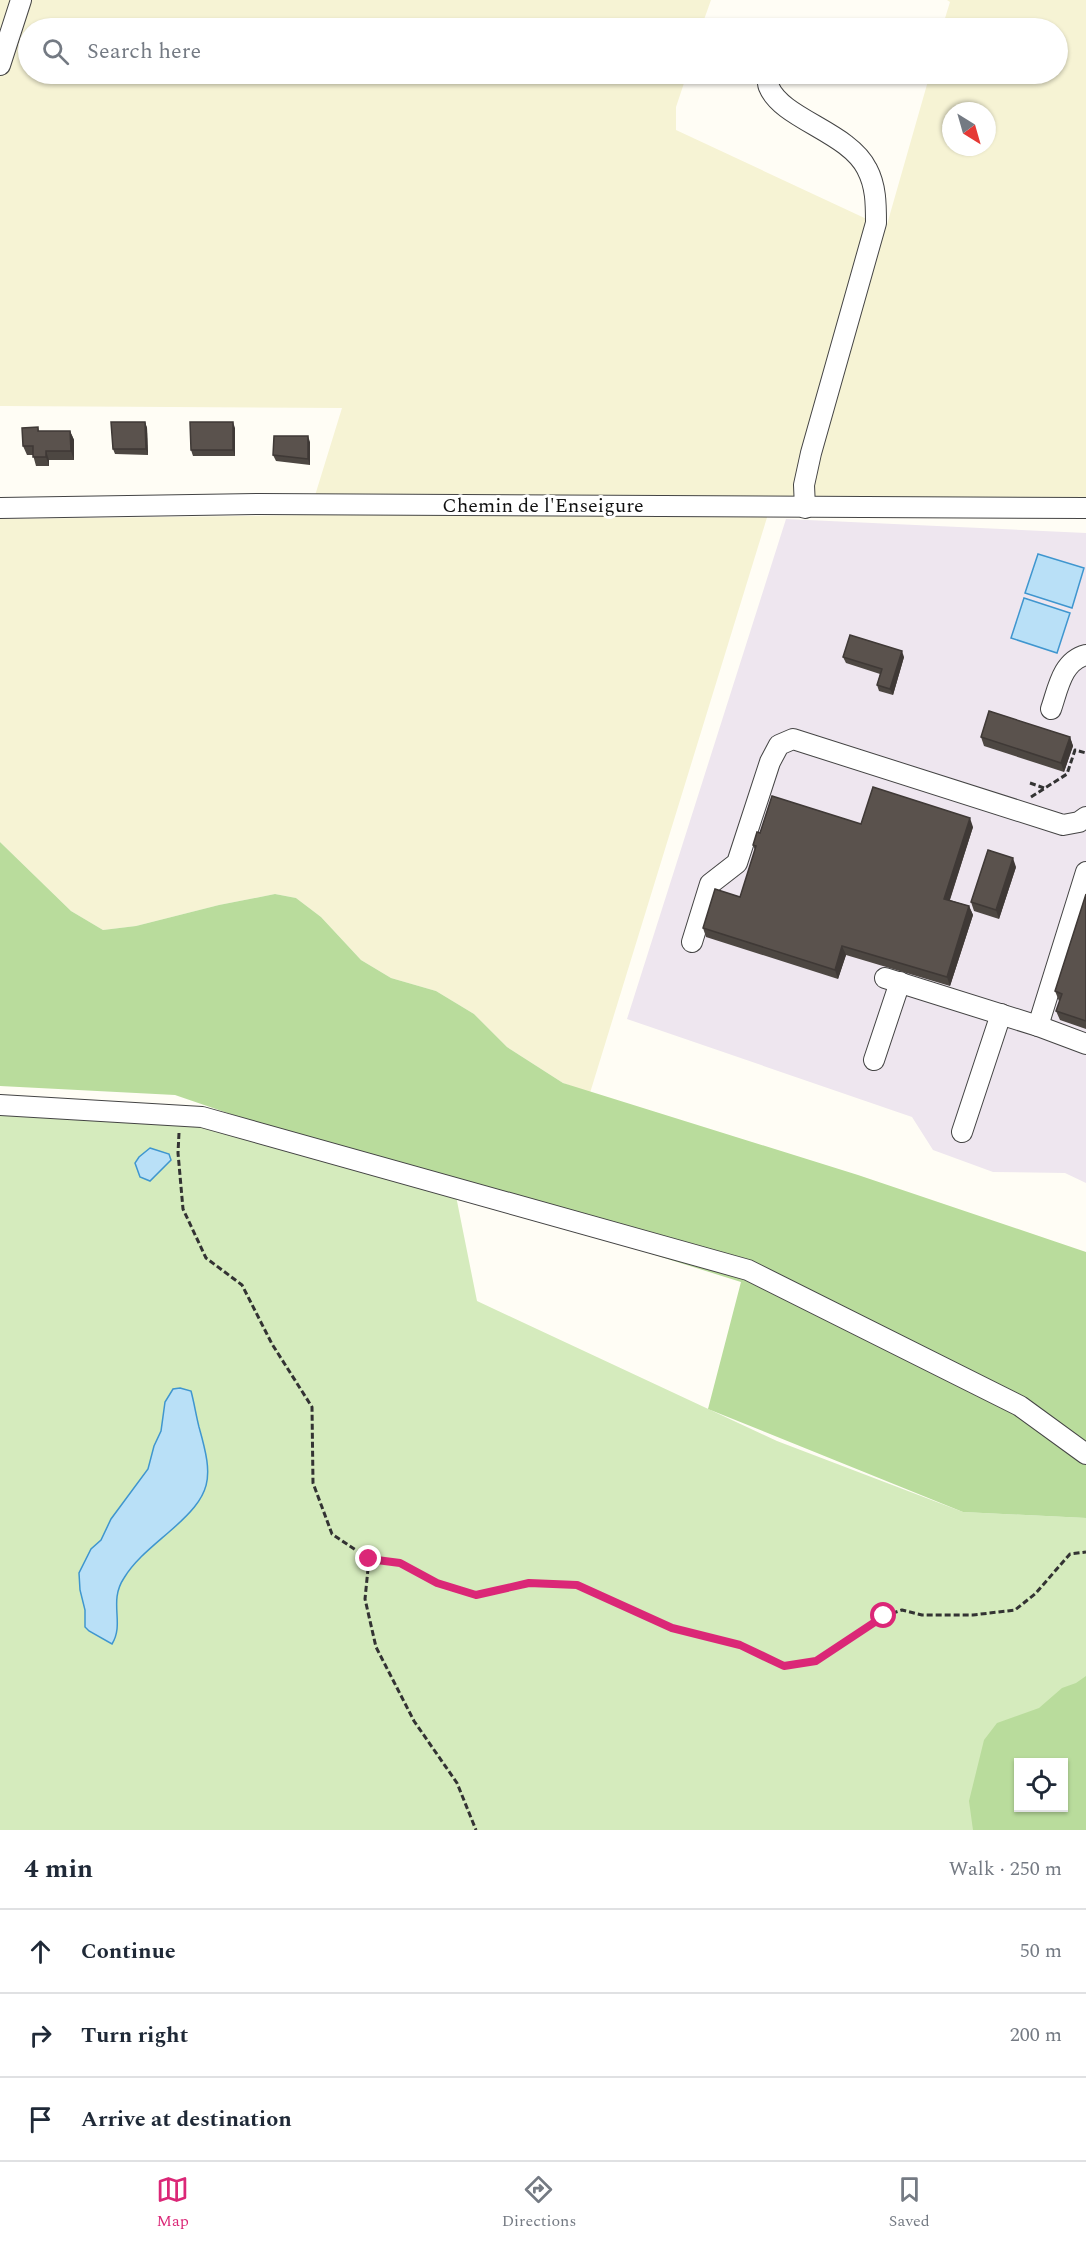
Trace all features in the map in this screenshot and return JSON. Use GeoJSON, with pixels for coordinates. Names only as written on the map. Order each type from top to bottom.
{"type":"FeatureCollection","features":[{"type":"Feature","properties":{"kind":"street"},"geometry":{"type":"LineString","coordinates":[[0,65],[21,0]]}},
{"type":"Feature","properties":{"kind":"street"},"geometry":{"type":"LineString","coordinates":[[768,84],[782,104],[845,144],[867,167],[876,193],[876,223],[811,453],[804,484],[805,508]]}},
{"type":"Feature","properties":{"kind":"street","name":"Chemin de l'Enseigure"},"geometry":{"type":"LineString","coordinates":[[0,508],[259,504],[1086,508]]}},
{"type":"Feature","properties":{"kind":"street"},"geometry":{"type":"LineString","coordinates":[[1051,709],[1065,670],[1078,657],[1086,655]]}},
{"type":"Feature","properties":{"kind":"street"},"geometry":{"type":"LineString","coordinates":[[692,942],[710,884],[737,863],[770,762],[779,745],[794,739],[1063,825],[1079,822],[1086,817]]}},
{"type":"Feature","properties":{"kind":"street"},"geometry":{"type":"LineString","coordinates":[[1038,1026],[1086,872]]}},
{"type":"Feature","properties":{"kind":"street"},"geometry":{"type":"LineString","coordinates":[[874,1060],[892,980],[1038,1026],[1086,1044]]}},
{"type":"Feature","properties":{"kind":"street"},"geometry":{"type":"LineString","coordinates":[[962,1132],[1001,1014]]}},
{"type":"Feature","properties":{"kind":"street"},"geometry":{"type":"LineString","coordinates":[[0,1105],[202,1117],[748,1270],[1020,1406],[1086,1454]]}},
{"type":"Feature","properties":{"kind":"path"},"geometry":{"type":"LineString","coordinates":[[1028,799],[1066,774],[1075,750],[1086,753]]}},
{"type":"Feature","properties":{"kind":"path"},"geometry":{"type":"LineString","coordinates":[[1030,783],[1044,788]]}},
{"type":"Feature","properties":{"kind":"path"},"geometry":{"type":"LineString","coordinates":[[180,1116],[177,1153],[183,1209],[206,1258],[242,1285],[273,1344],[312,1407],[313,1483],[332,1534],[369,1559],[400,1563],[437,1583],[476,1595],[529,1583],[577,1585],[672,1628],[740,1645],[784,1666],[816,1661],[884,1616],[902,1610],[922,1615],[973,1615],[1015,1610],[1035,1594],[1070,1554],[1086,1552]]}},
{"type":"Feature","properties":{"kind":"path"},"geometry":{"type":"LineString","coordinates":[[369,1559],[365,1599],[376,1647],[414,1721],[458,1783],[476,1830]]}},
{"type":"Feature","properties":{"kind":"shaded area"},"geometry":{"type":"Polygon","coordinates":[[[0,0],[711,0],[705,18],[18,18],[18,84],[684,84],[676,107],[676,130],[886,228],[927,84],[1068,84],[1068,18],[945,18],[950,2],[947,0],[1086,0],[1086,498],[773,498],[590,1093],[563,1083],[507,1047],[474,1014],[436,991],[391,978],[361,960],[321,917],[296,898],[275,894],[219,905],[136,926],[103,930],[71,911],[0,842],[0,519],[309,515],[342,408],[0,406],[0,0]]]}},
{"type":"Feature","properties":{"kind":"shaded area"},"geometry":{"type":"Polygon","coordinates":[[[786,519],[1086,533],[1086,1183],[1065,1173],[993,1172],[933,1150],[912,1117],[627,1019],[786,519]]]}},
{"type":"Feature","properties":{"kind":"green space"},"geometry":{"type":"Polygon","coordinates":[[[0,842],[71,911],[103,930],[136,926],[219,905],[275,894],[296,898],[321,917],[361,960],[391,978],[436,991],[474,1014],[507,1047],[563,1083],[858,1175],[1086,1252],[1086,1518],[963,1512],[708,1409],[741,1282],[489,1203],[175,1095],[0,1086],[0,842]]]}},
{"type":"Feature","properties":{"kind":"green space"},"geometry":{"type":"Polygon","coordinates":[[[0,1102],[182,1110],[456,1196],[477,1301],[777,1441],[963,1512],[1086,1518],[1086,1830],[0,1830],[0,1102]]]}},
{"type":"Feature","properties":{"kind":"green space"},"geometry":{"type":"Polygon","coordinates":[[[1086,1676],[1086,1830],[973,1830],[969,1801],[984,1740],[997,1723],[1039,1708],[1062,1688],[1086,1676]]]}},
{"type":"Feature","properties":{"kind":"water"},"geometry":{"type":"Polygon","coordinates":[[[1038,554],[1084,568],[1072,608],[1025,593],[1038,554]]]}},
{"type":"Feature","properties":{"kind":"water"},"geometry":{"type":"Polygon","coordinates":[[[1024,598],[1070,613],[1057,653],[1011,638],[1024,598]]]}},
{"type":"Feature","properties":{"kind":"water"},"geometry":{"type":"Polygon","coordinates":[[[150,1148],[169,1154],[171,1160],[150,1181],[140,1177],[135,1163],[150,1148]]]}},
{"type":"Feature","properties":{"kind":"water"},"geometry":{"type":"Polygon","coordinates":[[[173,1389],[191,1391],[207,1460],[206,1485],[202,1496],[184,1519],[128,1571],[117,1595],[117,1628],[112,1644],[85,1627],[85,1610],[79,1573],[91,1549],[101,1540],[111,1519],[148,1469],[161,1431],[165,1402],[173,1389]]]}},
{"type":"Feature","properties":{"kind":"building"},"geometry":{"type":"Polygon","coordinates":[[[111,422],[145,422],[146,449],[113,449],[111,422]]]}},
{"type":"Feature","properties":{"kind":"building"},"geometry":{"type":"Polygon","coordinates":[[[190,422],[233,422],[233,450],[191,450],[190,422]]]}},
{"type":"Feature","properties":{"kind":"building"},"geometry":{"type":"Polygon","coordinates":[[[38,427],[38,431],[70,431],[71,451],[46,451],[46,457],[33,457],[33,446],[23,446],[22,428],[38,427]]]}},
{"type":"Feature","properties":{"kind":"building"},"geometry":{"type":"Polygon","coordinates":[[[274,436],[308,436],[308,459],[273,455],[274,436]]]}},
{"type":"Feature","properties":{"kind":"building"},"geometry":{"type":"Polygon","coordinates":[[[850,635],[902,651],[890,689],[877,685],[882,669],[843,657],[850,635]]]}},
{"type":"Feature","properties":{"kind":"building"},"geometry":{"type":"Polygon","coordinates":[[[989,711],[1070,737],[1061,763],[981,737],[989,711]]]}},
{"type":"Feature","properties":{"kind":"building"},"geometry":{"type":"Polygon","coordinates":[[[873,787],[970,818],[944,899],[969,906],[947,977],[842,946],[835,970],[703,928],[715,889],[740,897],[756,846],[753,845],[757,832],[760,833],[772,796],[861,824],[873,787]]]}},
{"type":"Feature","properties":{"kind":"building"},"geometry":{"type":"Polygon","coordinates":[[[988,850],[1013,858],[996,910],[971,902],[988,850]]]}},
{"type":"Feature","properties":{"kind":"building"},"geometry":{"type":"Polygon","coordinates":[[[1086,894],[1086,1021],[1056,1011],[1062,994],[1055,991],[1086,894]]]}},
{"type":"Feature","properties":{"kind":"route"},"geometry":{"type":"LineString","coordinates":[[369,1559],[400,1563],[437,1583],[476,1595],[529,1583],[577,1585],[672,1628],[740,1645],[784,1666],[816,1661],[884,1616]]}}]}
